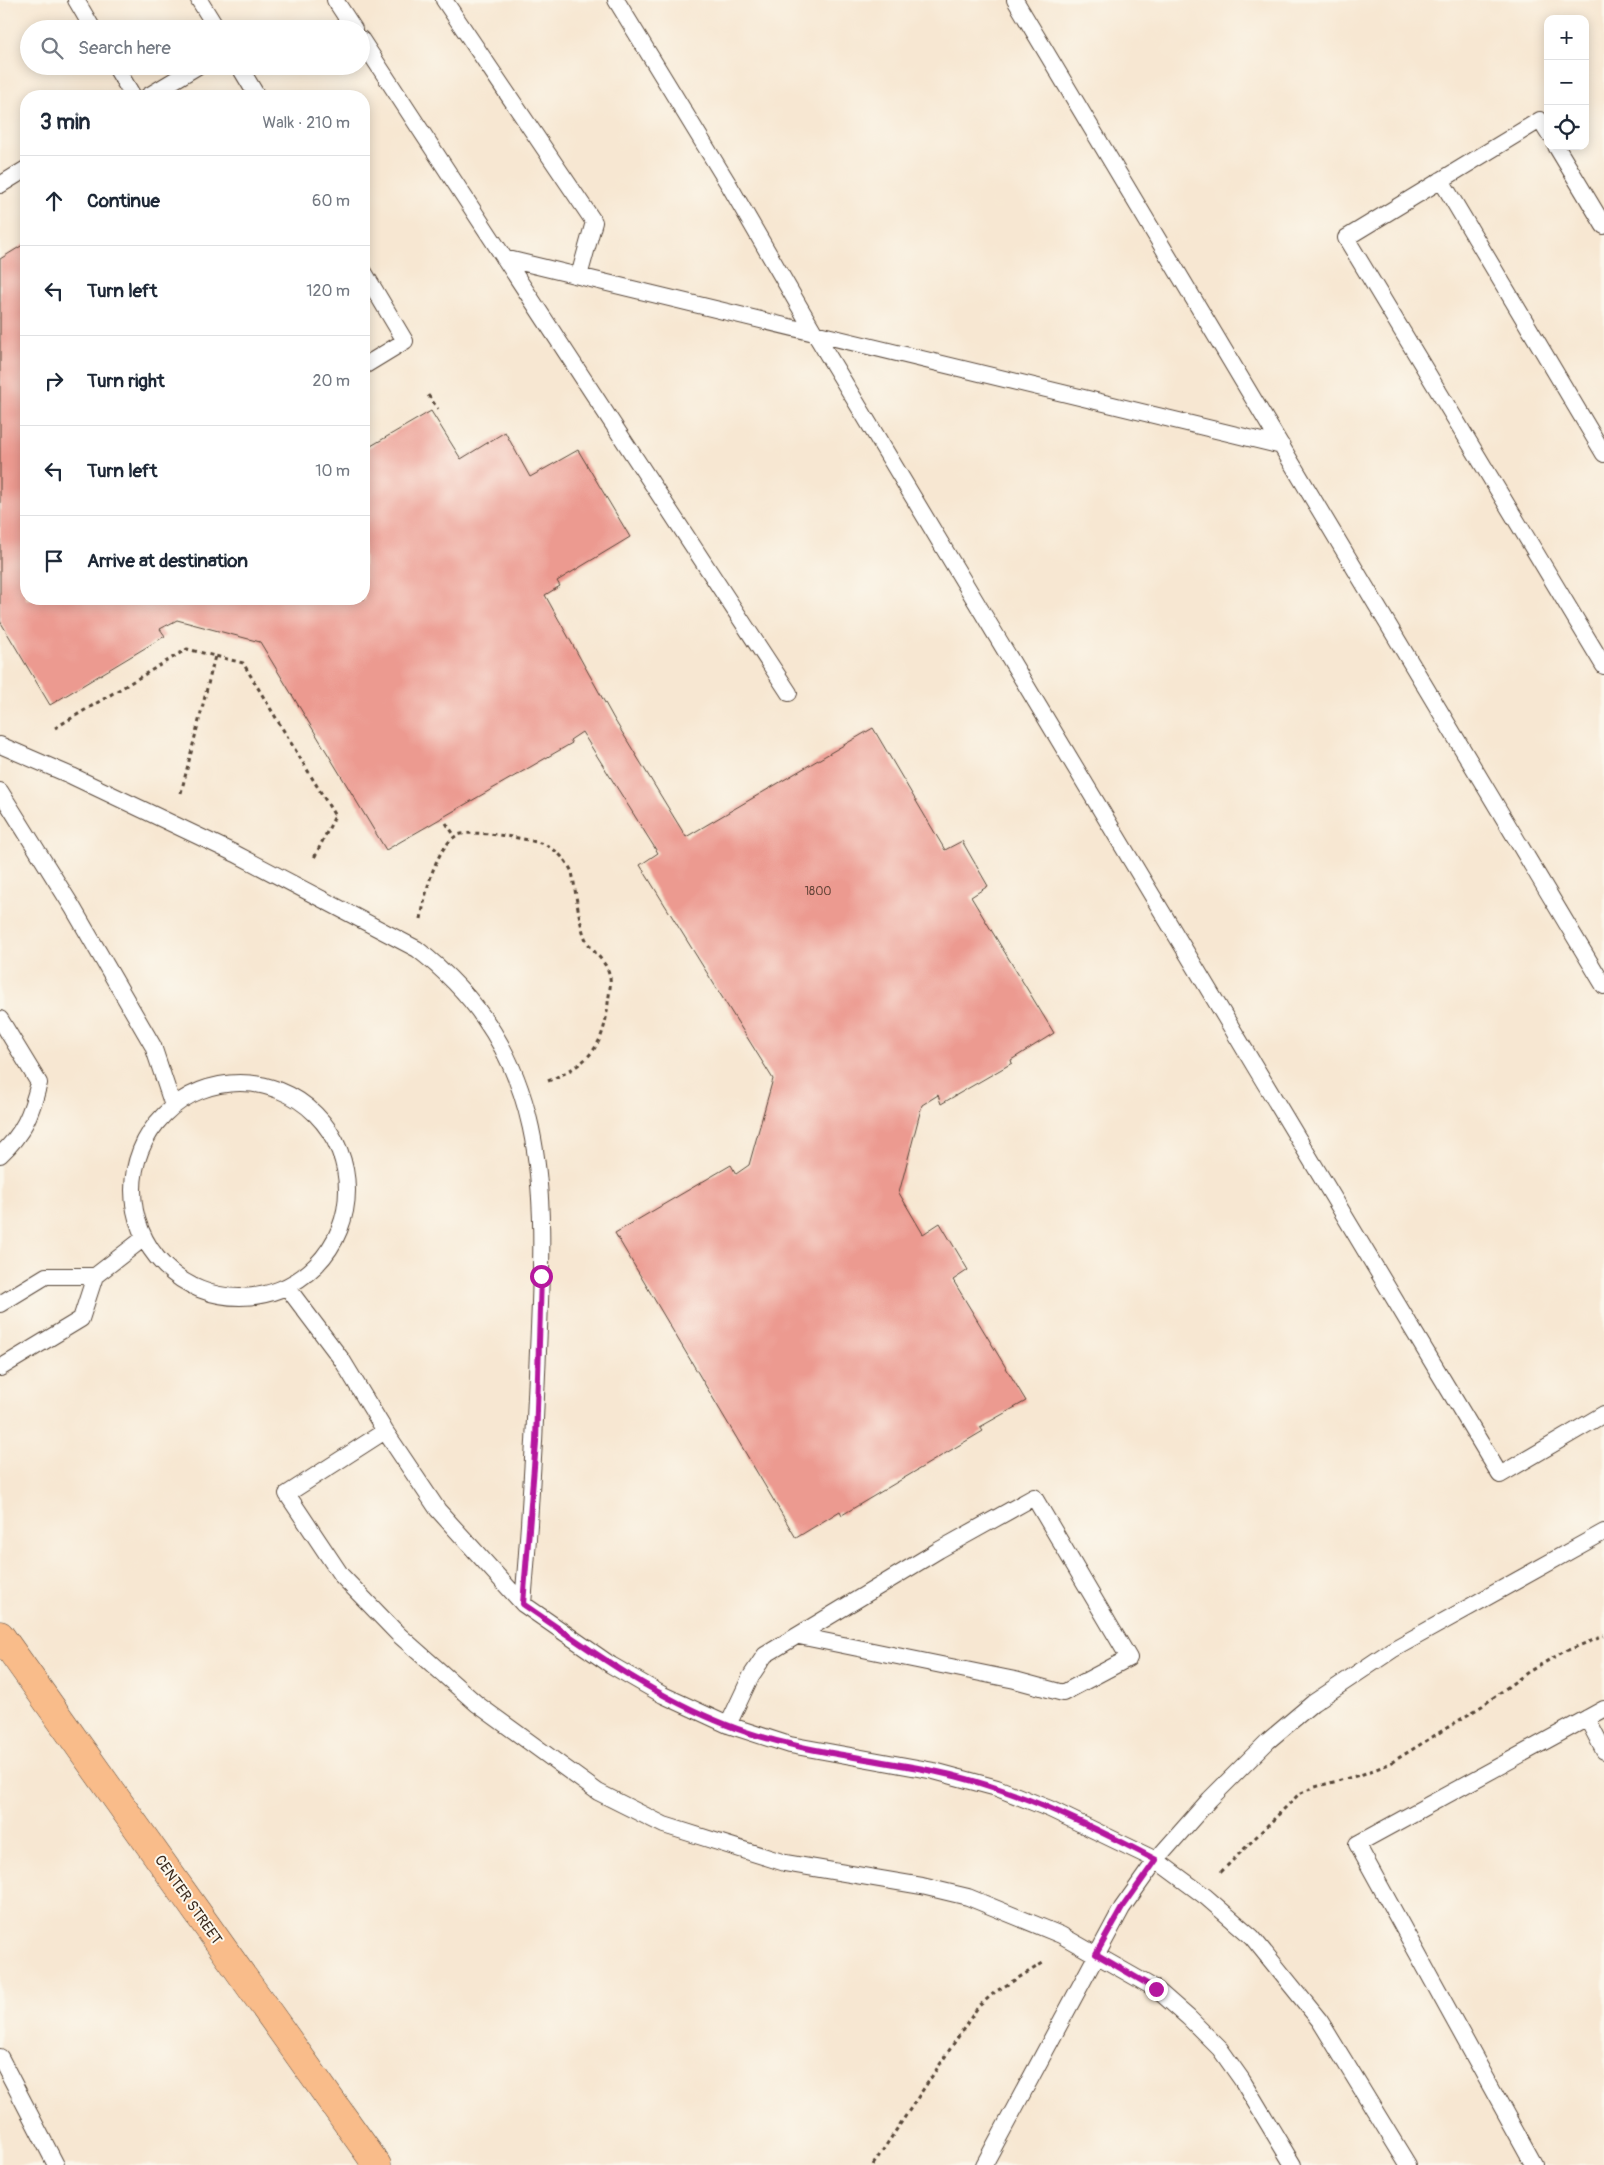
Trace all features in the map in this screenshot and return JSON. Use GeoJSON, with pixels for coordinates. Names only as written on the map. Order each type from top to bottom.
{"type":"FeatureCollection","features":[{"type":"Feature","properties":{"kind":"main road","name":"CENTER STREET"},"geometry":{"type":"LineString","coordinates":[[0,1635],[377,2165]]}},
{"type":"Feature","properties":{"kind":"lane"},"geometry":{"type":"LineString","coordinates":[[76,0],[88,20]]}},
{"type":"Feature","properties":{"kind":"lane"},"geometry":{"type":"LineString","coordinates":[[199,0],[211,20]]}},
{"type":"Feature","properties":{"kind":"lane"},"geometry":{"type":"LineString","coordinates":[[336,0],[348,20]]}},
{"type":"Feature","properties":{"kind":"lane"},"geometry":{"type":"LineString","coordinates":[[444,0],[594,222],[580,276]]}},
{"type":"Feature","properties":{"kind":"lane"},"geometry":{"type":"LineString","coordinates":[[616,0],[729,185],[814,332],[1500,1475],[1603,1419]]}},
{"type":"Feature","properties":{"kind":"lane"},"geometry":{"type":"LineString","coordinates":[[1015,0],[1604,986]]}},
{"type":"Feature","properties":{"kind":"lane"},"geometry":{"type":"LineString","coordinates":[[370,53],[789,693]]}},
{"type":"Feature","properties":{"kind":"lane"},"geometry":{"type":"LineString","coordinates":[[120,75],[129,90]]}},
{"type":"Feature","properties":{"kind":"lane"},"geometry":{"type":"LineString","coordinates":[[158,90],[183,75]]}},
{"type":"Feature","properties":{"kind":"lane"},"geometry":{"type":"LineString","coordinates":[[245,75],[254,90]]}},
{"type":"Feature","properties":{"kind":"lane"},"geometry":{"type":"LineString","coordinates":[[1544,126],[1540,120],[1346,238],[1604,666]]}},
{"type":"Feature","properties":{"kind":"lane"},"geometry":{"type":"LineString","coordinates":[[1558,150],[1604,226]]}},
{"type":"Feature","properties":{"kind":"lane"},"geometry":{"type":"LineString","coordinates":[[0,185],[20,173]]}},
{"type":"Feature","properties":{"kind":"lane"},"geometry":{"type":"LineString","coordinates":[[1441,180],[1604,454]]}},
{"type":"Feature","properties":{"kind":"lane"},"geometry":{"type":"LineString","coordinates":[[504,258],[1282,446]]}},
{"type":"Feature","properties":{"kind":"lane"},"geometry":{"type":"LineString","coordinates":[[370,282],[405,341],[370,362]]}},
{"type":"Feature","properties":{"kind":"lane"},"geometry":{"type":"LineString","coordinates":[[0,745],[72,776],[236,854],[416,949],[443,969],[467,995],[487,1021],[504,1049],[520,1088],[537,1154],[541,1276],[536,1442],[523,1604]]}},
{"type":"Feature","properties":{"kind":"lane"},"geometry":{"type":"LineString","coordinates":[[0,791],[73,908],[153,1046],[173,1106]]}},
{"type":"Feature","properties":{"kind":"lane"},"geometry":{"type":"LineString","coordinates":[[0,1018],[38,1083],[31,1114],[15,1142],[0,1155]]}},
{"type":"Feature","properties":{"kind":"lane"},"geometry":{"type":"LineString","coordinates":[[240,1082],[276,1089],[308,1106],[332,1133],[346,1166],[348,1202],[338,1237],[317,1266],[287,1287],[260,1296],[233,1298],[205,1292],[180,1279],[166,1267],[144,1238],[135,1210],[133,1181],[140,1153],[153,1127],[173,1106],[205,1089],[240,1082]]}},
{"type":"Feature","properties":{"kind":"lane"},"geometry":{"type":"LineString","coordinates":[[0,1368],[81,1319],[95,1276],[144,1238]]}},
{"type":"Feature","properties":{"kind":"lane"},"geometry":{"type":"LineString","coordinates":[[0,1304],[46,1276],[95,1276]]}},
{"type":"Feature","properties":{"kind":"lane"},"geometry":{"type":"LineString","coordinates":[[287,1287],[342,1360],[385,1431],[438,1510],[523,1604],[611,1665],[663,1695],[728,1725],[790,1744],[934,1771],[997,1788],[1058,1813],[1156,1860],[1206,1897],[1252,1937],[1320,2022],[1408,2165]]}},
{"type":"Feature","properties":{"kind":"lane"},"geometry":{"type":"LineString","coordinates":[[385,1431],[287,1494],[342,1575],[398,1635],[477,1704],[598,1792],[664,1825],[785,1863],[878,1878],[968,1897],[1061,1935],[1096,1954],[1156,1989],[1220,2050],[1242,2080],[1293,2165]]}},
{"type":"Feature","properties":{"kind":"lane"},"geometry":{"type":"LineString","coordinates":[[728,1725],[751,1676],[765,1655],[939,1550],[1034,1497],[1129,1658],[1063,1693],[1015,1680],[799,1636]]}},
{"type":"Feature","properties":{"kind":"lane"},"geometry":{"type":"LineString","coordinates":[[984,2165],[1122,1908],[1156,1860],[1210,1799],[1268,1741],[1313,1702],[1392,1650],[1604,1532]]}},
{"type":"Feature","properties":{"kind":"lane"},"geometry":{"type":"LineString","coordinates":[[1534,2165],[1357,1844],[1604,1709]]}},
{"type":"Feature","properties":{"kind":"lane"},"geometry":{"type":"LineString","coordinates":[[1587,1718],[1604,1750]]}},
{"type":"Feature","properties":{"kind":"lane"},"geometry":{"type":"LineString","coordinates":[[0,2057],[56,2165]]}},
{"type":"Feature","properties":{"kind":"path"},"geometry":{"type":"LineString","coordinates":[[428,396],[438,409]]}},
{"type":"Feature","properties":{"kind":"path"},"geometry":{"type":"LineString","coordinates":[[55,728],[187,649],[243,663],[335,816],[313,860]]}},
{"type":"Feature","properties":{"kind":"path"},"geometry":{"type":"LineString","coordinates":[[181,793],[215,656]]}},
{"type":"Feature","properties":{"kind":"path"},"geometry":{"type":"LineString","coordinates":[[446,823],[455,836]]}},
{"type":"Feature","properties":{"kind":"path"},"geometry":{"type":"LineString","coordinates":[[421,919],[430,879],[438,861],[455,836],[463,833],[476,833],[532,841],[558,853],[572,872],[584,934],[589,946],[610,974],[608,1010],[604,1030],[596,1049],[588,1059],[572,1071],[548,1081]]}},
{"type":"Feature","properties":{"kind":"path"},"geometry":{"type":"LineString","coordinates":[[1221,1872],[1299,1794],[1316,1786],[1363,1774],[1389,1764],[1482,1706],[1528,1672],[1563,1652],[1604,1636]]}},
{"type":"Feature","properties":{"kind":"path"},"geometry":{"type":"LineString","coordinates":[[873,2165],[978,2008],[994,1992],[1043,1963]]}},
{"type":"Feature","properties":{"kind":"building"},"geometry":{"type":"Polygon","coordinates":[[[20,247],[20,605],[370,605],[370,447],[431,411],[461,459],[505,432],[530,477],[578,450],[630,537],[557,581],[560,586],[545,595],[614,719],[686,837],[873,728],[945,850],[962,841],[988,886],[971,897],[1054,1033],[1011,1060],[1012,1063],[941,1104],[938,1095],[922,1105],[899,1193],[923,1234],[940,1223],[968,1270],[953,1280],[1026,1401],[980,1427],[983,1431],[842,1515],[840,1511],[796,1538],[615,1233],[731,1165],[736,1174],[749,1165],[773,1079],[640,865],[658,853],[582,732],[570,740],[572,743],[386,850],[260,642],[177,620],[160,629],[165,636],[50,705],[0,621],[0,259],[20,247]]]}},
{"type":"Feature","properties":{"kind":"route"},"geometry":{"type":"LineString","coordinates":[[541,1276],[536,1442],[523,1604],[611,1665],[663,1695],[728,1725],[790,1744],[934,1771],[997,1788],[1050,1809],[1116,1839],[1156,1860],[1122,1908],[1096,1954],[1156,1989]]}}]}
